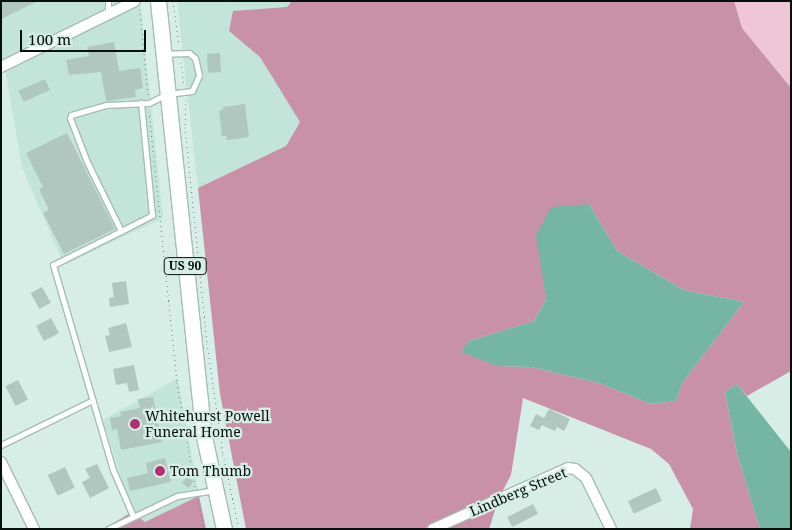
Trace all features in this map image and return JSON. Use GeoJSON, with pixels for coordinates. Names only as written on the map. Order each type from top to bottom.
{"type":"FeatureCollection","features":[{"type":"Feature","properties":{"kind":"main road","name":"US 90"},"geometry":{"type":"LineString","coordinates":[[158,1],[203,432],[224,529]]}},
{"type":"Feature","properties":{"kind":"street"},"geometry":{"type":"LineString","coordinates":[[1,67],[135,1]]}},
{"type":"Feature","properties":{"kind":"street"},"geometry":{"type":"LineString","coordinates":[[1,462],[34,529]]}},
{"type":"Feature","properties":{"kind":"street","name":"Lindberg Street"},"geometry":{"type":"LineString","coordinates":[[433,529],[554,473],[575,469],[586,478],[611,529]]}},
{"type":"Feature","properties":{"kind":"lane"},"geometry":{"type":"LineString","coordinates":[[108,1],[108,14]]}},
{"type":"Feature","properties":{"kind":"lane"},"geometry":{"type":"LineString","coordinates":[[120,232],[70,118],[71,115],[106,105],[149,103],[167,94],[185,93],[197,86],[198,68],[195,58],[189,53],[163,55]]}},
{"type":"Feature","properties":{"kind":"lane"},"geometry":{"type":"LineString","coordinates":[[133,516],[114,470],[53,265],[152,215],[141,103]]}},
{"type":"Feature","properties":{"kind":"lane"},"geometry":{"type":"LineString","coordinates":[[1,445],[93,400]]}},
{"type":"Feature","properties":{"kind":"lane"},"geometry":{"type":"LineString","coordinates":[[108,529],[176,496],[196,495],[215,490]]}},
{"type":"Feature","properties":{"kind":"path"},"geometry":{"type":"LineString","coordinates":[[141,1],[149,103],[177,382],[196,495],[204,529]]}},
{"type":"Feature","properties":{"kind":"path"},"geometry":{"type":"LineString","coordinates":[[173,1],[185,93],[185,127],[207,343],[223,454],[239,529]]}},
{"type":"Feature","properties":{"kind":"shaded area"},"geometry":{"type":"Polygon","coordinates":[[[1,1],[126,1],[2,62],[1,1]]]}},
{"type":"Feature","properties":{"kind":"shaded area"},"geometry":{"type":"Polygon","coordinates":[[[177,1],[292,1],[287,7],[265,10],[229,31],[260,57],[300,121],[286,146],[198,188],[177,1]]]}},
{"type":"Feature","properties":{"kind":"shaded area"},"geometry":{"type":"Polygon","coordinates":[[[292,1],[734,1],[742,28],[791,88],[791,371],[747,396],[737,384],[725,392],[737,454],[760,529],[690,529],[693,509],[669,464],[651,449],[523,398],[511,475],[502,492],[423,529],[246,529],[220,394],[198,188],[286,146],[300,122],[260,57],[229,31],[233,11],[287,7],[292,1]],[[589,204],[542,267],[546,299],[534,321],[469,341],[497,366],[531,367],[599,383],[651,404],[676,401],[682,383],[744,302],[684,290],[617,251],[589,204]]]}},
{"type":"Feature","properties":{"kind":"shaded area"},"geometry":{"type":"Polygon","coordinates":[[[734,1],[791,1],[791,88],[742,28],[734,1]]]}},
{"type":"Feature","properties":{"kind":"shaded area"},"geometry":{"type":"Polygon","coordinates":[[[140,3],[163,218],[64,265],[22,167],[5,70],[140,3]]]}},
{"type":"Feature","properties":{"kind":"shaded area"},"geometry":{"type":"Polygon","coordinates":[[[589,204],[617,251],[684,290],[744,302],[682,383],[676,401],[651,404],[599,383],[531,367],[497,366],[461,352],[469,341],[534,321],[546,299],[536,235],[551,207],[589,204]]]}},
{"type":"Feature","properties":{"kind":"shaded area"},"geometry":{"type":"Polygon","coordinates":[[[178,378],[199,496],[145,523],[132,512],[103,420],[178,378]]]}},
{"type":"Feature","properties":{"kind":"shaded area"},"geometry":{"type":"Polygon","coordinates":[[[737,384],[791,452],[791,529],[760,529],[737,454],[725,392],[737,384]]]}},
{"type":"Feature","properties":{"kind":"shaded area"},"geometry":{"type":"Polygon","coordinates":[[[199,496],[206,529],[103,529],[132,512],[145,522],[199,496]]]}},
{"type":"Feature","properties":{"kind":"shaded area"},"geometry":{"type":"Polygon","coordinates":[[[497,504],[489,529],[443,529],[497,504]]]}},
{"type":"Feature","properties":{"kind":"building"},"geometry":{"type":"Polygon","coordinates":[[[1,1],[38,1],[1,19],[1,1]]]}},
{"type":"Feature","properties":{"kind":"building"},"geometry":{"type":"Polygon","coordinates":[[[114,42],[119,71],[140,68],[143,88],[135,90],[136,97],[106,101],[101,72],[69,75],[66,60],[89,56],[87,47],[114,42]]]}},
{"type":"Feature","properties":{"kind":"building"},"geometry":{"type":"Polygon","coordinates":[[[220,53],[221,72],[208,73],[207,54],[220,53]]]}},
{"type":"Feature","properties":{"kind":"building"},"geometry":{"type":"Polygon","coordinates":[[[45,79],[50,90],[23,102],[19,91],[45,79]]]}},
{"type":"Feature","properties":{"kind":"building"},"geometry":{"type":"Polygon","coordinates":[[[245,104],[249,137],[227,140],[226,136],[222,136],[219,111],[223,110],[223,107],[245,104]]]}},
{"type":"Feature","properties":{"kind":"building"},"geometry":{"type":"Polygon","coordinates":[[[67,133],[115,229],[64,254],[43,213],[49,210],[39,189],[43,187],[26,153],[67,133]]]}},
{"type":"Feature","properties":{"kind":"building"},"geometry":{"type":"Polygon","coordinates":[[[126,281],[129,304],[110,307],[109,298],[114,297],[112,283],[126,281]]]}},
{"type":"Feature","properties":{"kind":"building"},"geometry":{"type":"Polygon","coordinates":[[[42,287],[51,303],[39,309],[31,293],[42,287]]]}},
{"type":"Feature","properties":{"kind":"building"},"geometry":{"type":"Polygon","coordinates":[[[51,318],[59,333],[44,341],[36,326],[51,318]]]}},
{"type":"Feature","properties":{"kind":"building"},"geometry":{"type":"Polygon","coordinates":[[[126,323],[132,347],[109,352],[105,336],[110,335],[108,328],[126,323]]]}},
{"type":"Feature","properties":{"kind":"building"},"geometry":{"type":"Polygon","coordinates":[[[134,365],[139,390],[129,392],[127,383],[116,385],[113,369],[134,365]]]}},
{"type":"Feature","properties":{"kind":"building"},"geometry":{"type":"Polygon","coordinates":[[[18,380],[28,400],[16,406],[6,386],[18,380]]]}},
{"type":"Feature","properties":{"kind":"building","name":"Whitehurst Powell Funeral Home"},"geometry":{"type":"Polygon","coordinates":[[[153,397],[162,442],[121,450],[117,429],[112,430],[110,418],[121,416],[120,412],[140,408],[138,399],[153,397]]]}},
{"type":"Feature","properties":{"kind":"building"},"geometry":{"type":"Polygon","coordinates":[[[549,409],[570,419],[564,431],[557,427],[555,431],[542,425],[539,430],[530,426],[536,414],[544,418],[549,409]]]}},
{"type":"Feature","properties":{"kind":"building"},"geometry":{"type":"Polygon","coordinates":[[[165,458],[171,482],[130,491],[127,478],[148,473],[146,463],[165,458]]]}},
{"type":"Feature","properties":{"kind":"building"},"geometry":{"type":"Polygon","coordinates":[[[97,464],[109,488],[90,498],[82,482],[90,478],[85,469],[97,464]]]}},
{"type":"Feature","properties":{"kind":"building"},"geometry":{"type":"Polygon","coordinates":[[[65,467],[75,488],[58,496],[48,475],[65,467]]]}},
{"type":"Feature","properties":{"kind":"building"},"geometry":{"type":"Polygon","coordinates":[[[187,477],[193,481],[189,488],[182,483],[187,477]]]}},
{"type":"Feature","properties":{"kind":"building"},"geometry":{"type":"Polygon","coordinates":[[[656,488],[662,501],[634,514],[628,501],[656,488]]]}},
{"type":"Feature","properties":{"kind":"building"},"geometry":{"type":"Polygon","coordinates":[[[533,504],[538,514],[512,527],[507,517],[533,504]]]}},
{"type":"Feature","properties":{"kind":"place","name":"Whitehurst Powell Funeral Home"},"geometry":{"type":"Point","coordinates":[135,424]}},
{"type":"Feature","properties":{"kind":"place","name":"Tom Thumb"},"geometry":{"type":"Point","coordinates":[160,471]}}]}
